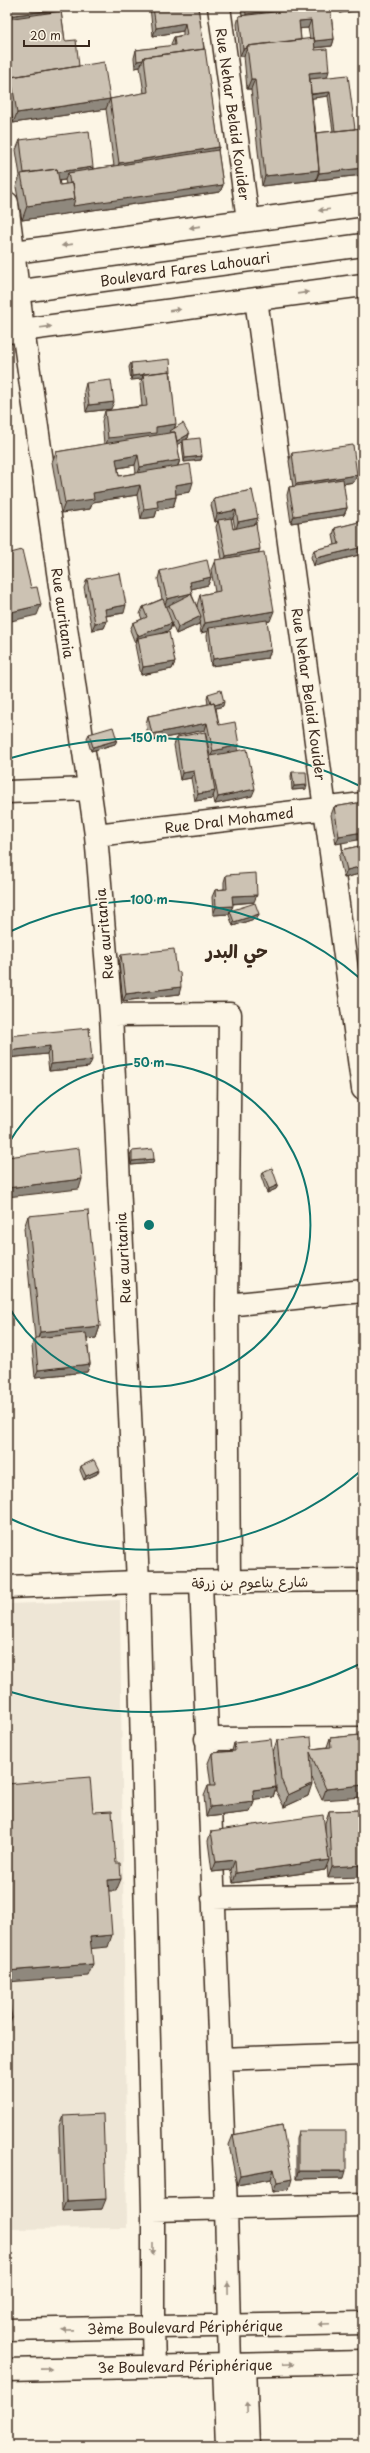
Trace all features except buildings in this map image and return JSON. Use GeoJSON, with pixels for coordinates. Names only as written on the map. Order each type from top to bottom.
{"type":"FeatureCollection","features":[{"type":"Feature","properties":{"kind":"main road","name":"Rue Nehar Belaid Kouider"},"geometry":{"type":"LineString","coordinates":[[219,7],[248,220]]}},
{"type":"Feature","properties":{"kind":"main road","name":"Rue auritania"},"geometry":{"type":"LineString","coordinates":[[7,203],[15,331],[96,835],[111,1015],[138,1582],[153,2210],[154,2367]]}},
{"type":"Feature","properties":{"kind":"main road"},"geometry":{"type":"LineString","coordinates":[[10,252],[363,205]]}},
{"type":"Feature","properties":{"kind":"main road","name":"Boulevard Fares Lahouari"},"geometry":{"type":"LineString","coordinates":[[13,292],[363,245]]}},
{"type":"Feature","properties":{"kind":"main road"},"geometry":{"type":"LineString","coordinates":[[15,331],[363,285]]}},
{"type":"Feature","properties":{"kind":"main road","name":"Rue Nehar Belaid Kouider"},"geometry":{"type":"LineString","coordinates":[[256,299],[363,1089]]}},
{"type":"Feature","properties":{"kind":"main road"},"geometry":{"type":"LineString","coordinates":[[7,792],[89,789]]}},
{"type":"Feature","properties":{"kind":"main road","name":"Rue Dral Mohamed"},"geometry":{"type":"LineString","coordinates":[[96,835],[363,804]]}},
{"type":"Feature","properties":{"kind":"main road"},"geometry":{"type":"LineString","coordinates":[[111,1015],[230,1014],[227,1305],[229,1582]]}},
{"type":"Feature","properties":{"kind":"main road"},"geometry":{"type":"LineString","coordinates":[[227,1305],[363,1290]]}},
{"type":"Feature","properties":{"kind":"main road","name":"شارع بناعوم بن زرقة"},"geometry":{"type":"LineString","coordinates":[[7,1587],[138,1582],[201,1583],[363,1580]]}},
{"type":"Feature","properties":{"kind":"main road"},"geometry":{"type":"LineString","coordinates":[[201,1583],[206,1739],[226,2208],[229,2327],[233,2365],[248,2446]]}},
{"type":"Feature","properties":{"kind":"main road"},"geometry":{"type":"LineString","coordinates":[[206,1739],[363,1738]]}},
{"type":"Feature","properties":{"kind":"main road"},"geometry":{"type":"LineString","coordinates":[[213,1898],[363,1895]]}},
{"type":"Feature","properties":{"kind":"main road"},"geometry":{"type":"LineString","coordinates":[[220,2059],[363,2054]]}},
{"type":"Feature","properties":{"kind":"main road"},"geometry":{"type":"LineString","coordinates":[[153,2210],[363,2205]]}},
{"type":"Feature","properties":{"kind":"main road","name":"3ème Boulevard Périphérique"},"geometry":{"type":"LineString","coordinates":[[7,2330],[229,2327],[363,2323]]}},
{"type":"Feature","properties":{"kind":"main road","name":"3e Boulevard Périphérique"},"geometry":{"type":"LineString","coordinates":[[7,2370],[363,2362]]}},
{"type":"Feature","properties":{"kind":"main road"},"geometry":{"type":"LineString","coordinates":[[227,2446],[233,2365]]}},
{"type":"Feature","properties":{"kind":"shaded area"},"geometry":{"type":"Polygon","coordinates":[[[120,1600],[127,2228],[7,2229],[7,1604],[120,1600]]]}},
{"type":"Feature","properties":{"kind":"district","name":"حي البدر"},"geometry":{"type":"Point","coordinates":[237,950]}}]}
